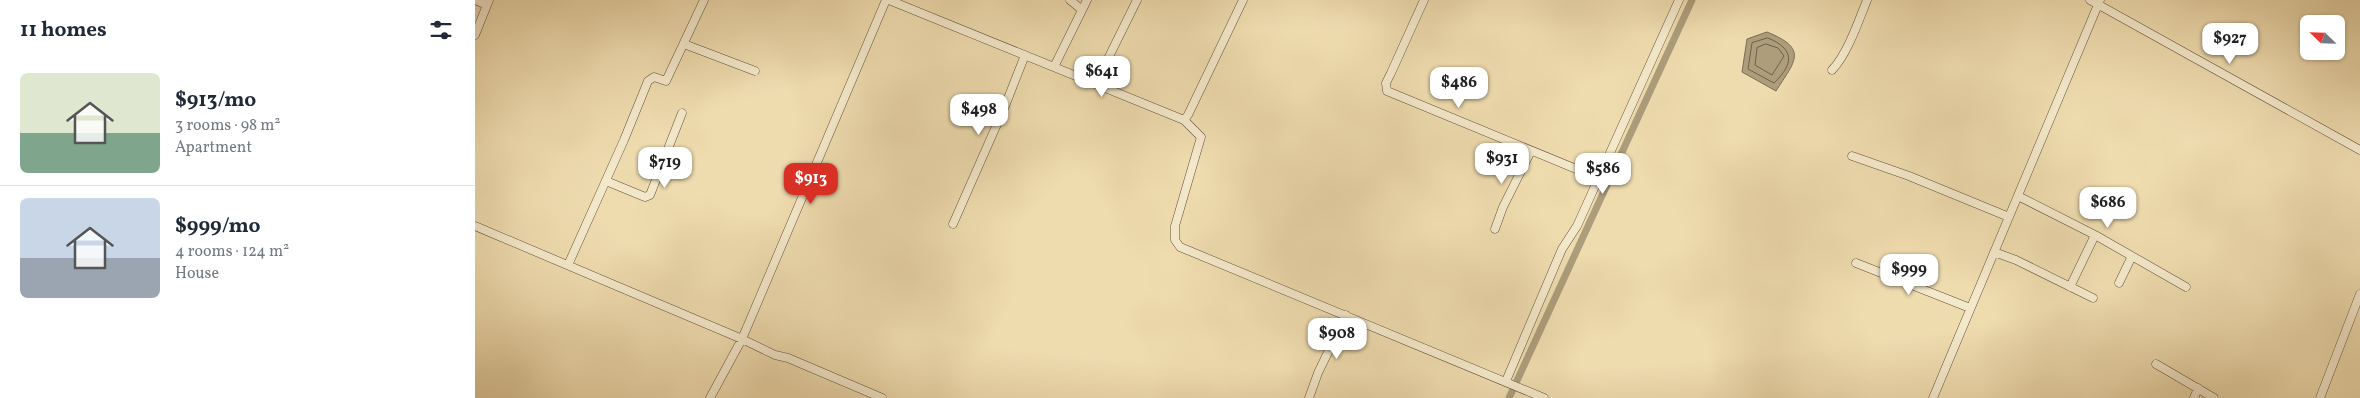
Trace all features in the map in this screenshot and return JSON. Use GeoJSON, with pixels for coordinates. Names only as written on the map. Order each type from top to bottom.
{"type":"FeatureCollection","features":[{"type":"Feature","properties":{"kind":"street"},"geometry":{"type":"LineString","coordinates":[[475,0],[488,2],[475,35]]}},
{"type":"Feature","properties":{"kind":"street"},"geometry":{"type":"LineString","coordinates":[[568,265],[606,182],[648,81],[654,77],[666,81],[704,0]]}},
{"type":"Feature","properties":{"kind":"street"},"geometry":{"type":"LineString","coordinates":[[710,398],[742,339],[887,0],[1184,120],[1201,137],[1175,226],[1175,240],[1180,247],[1544,398]]}},
{"type":"Feature","properties":{"kind":"street"},"geometry":{"type":"LineString","coordinates":[[1070,0],[1082,10]]}},
{"type":"Feature","properties":{"kind":"street"},"geometry":{"type":"LineString","coordinates":[[1054,66],[1087,0]]}},
{"type":"Feature","properties":{"kind":"street"},"geometry":{"type":"LineString","coordinates":[[1096,83],[1137,0]]}},
{"type":"Feature","properties":{"kind":"street"},"geometry":{"type":"LineString","coordinates":[[1184,120],[1243,0]]}},
{"type":"Feature","properties":{"kind":"street"},"geometry":{"type":"LineString","coordinates":[[1424,0],[1386,83],[1387,91],[1531,152],[1598,178]]}},
{"type":"Feature","properties":{"kind":"street"},"geometry":{"type":"LineString","coordinates":[[1509,382],[1562,249],[1577,226],[1679,0]]}},
{"type":"Feature","properties":{"kind":"street"},"geometry":{"type":"LineString","coordinates":[[1832,70],[1837,65],[1867,0]]}},
{"type":"Feature","properties":{"kind":"street"},"geometry":{"type":"LineString","coordinates":[[2090,0],[2099,2],[2360,150]]}},
{"type":"Feature","properties":{"kind":"street"},"geometry":{"type":"LineString","coordinates":[[1933,398],[2099,2]]}},
{"type":"Feature","properties":{"kind":"street"},"geometry":{"type":"LineString","coordinates":[[684,44],[755,71]]}},
{"type":"Feature","properties":{"kind":"street"},"geometry":{"type":"LineString","coordinates":[[953,224],[1005,106],[1025,55]]}},
{"type":"Feature","properties":{"kind":"street"},"geometry":{"type":"LineString","coordinates":[[606,182],[645,198],[650,195],[682,113]]}},
{"type":"Feature","properties":{"kind":"street"},"geometry":{"type":"LineString","coordinates":[[1495,229],[1503,207],[1531,152]]}},
{"type":"Feature","properties":{"kind":"street"},"geometry":{"type":"LineString","coordinates":[[1852,156],[1909,176],[2009,216]]}},
{"type":"Feature","properties":{"kind":"street"},"geometry":{"type":"LineString","coordinates":[[2018,196],[2095,235],[2186,287]]}},
{"type":"Feature","properties":{"kind":"street"},"geometry":{"type":"LineString","coordinates":[[475,226],[742,339],[775,355],[788,358],[882,398]]}},
{"type":"Feature","properties":{"kind":"street"},"geometry":{"type":"LineString","coordinates":[[2070,287],[2095,235]]}},
{"type":"Feature","properties":{"kind":"street"},"geometry":{"type":"LineString","coordinates":[[1994,252],[2016,260],[2093,298]]}},
{"type":"Feature","properties":{"kind":"street"},"geometry":{"type":"LineString","coordinates":[[2119,283],[2132,256]]}},
{"type":"Feature","properties":{"kind":"street"},"geometry":{"type":"LineString","coordinates":[[1856,263],[1970,308]]}},
{"type":"Feature","properties":{"kind":"street"},"geometry":{"type":"LineString","coordinates":[[2320,398],[2360,294]]}},
{"type":"Feature","properties":{"kind":"street"},"geometry":{"type":"LineString","coordinates":[[1309,398],[1317,373],[1346,315]]}},
{"type":"Feature","properties":{"kind":"street"},"geometry":{"type":"LineString","coordinates":[[2156,364],[2214,398]]}},
{"type":"Feature","properties":{"kind":"street"},"geometry":{"type":"LineString","coordinates":[[2194,398],[2198,388]]}},
{"type":"Feature","properties":{"kind":"water"},"geometry":{"type":"Polygon","coordinates":[[[1767,32],[1789,44],[1793,50],[1793,64],[1776,91],[1742,72],[1747,39],[1767,32]]]}},
{"type":"Feature","properties":{"kind":"waterway"},"geometry":{"type":"LineString","coordinates":[[1509,398],[1692,0]]}}]}
